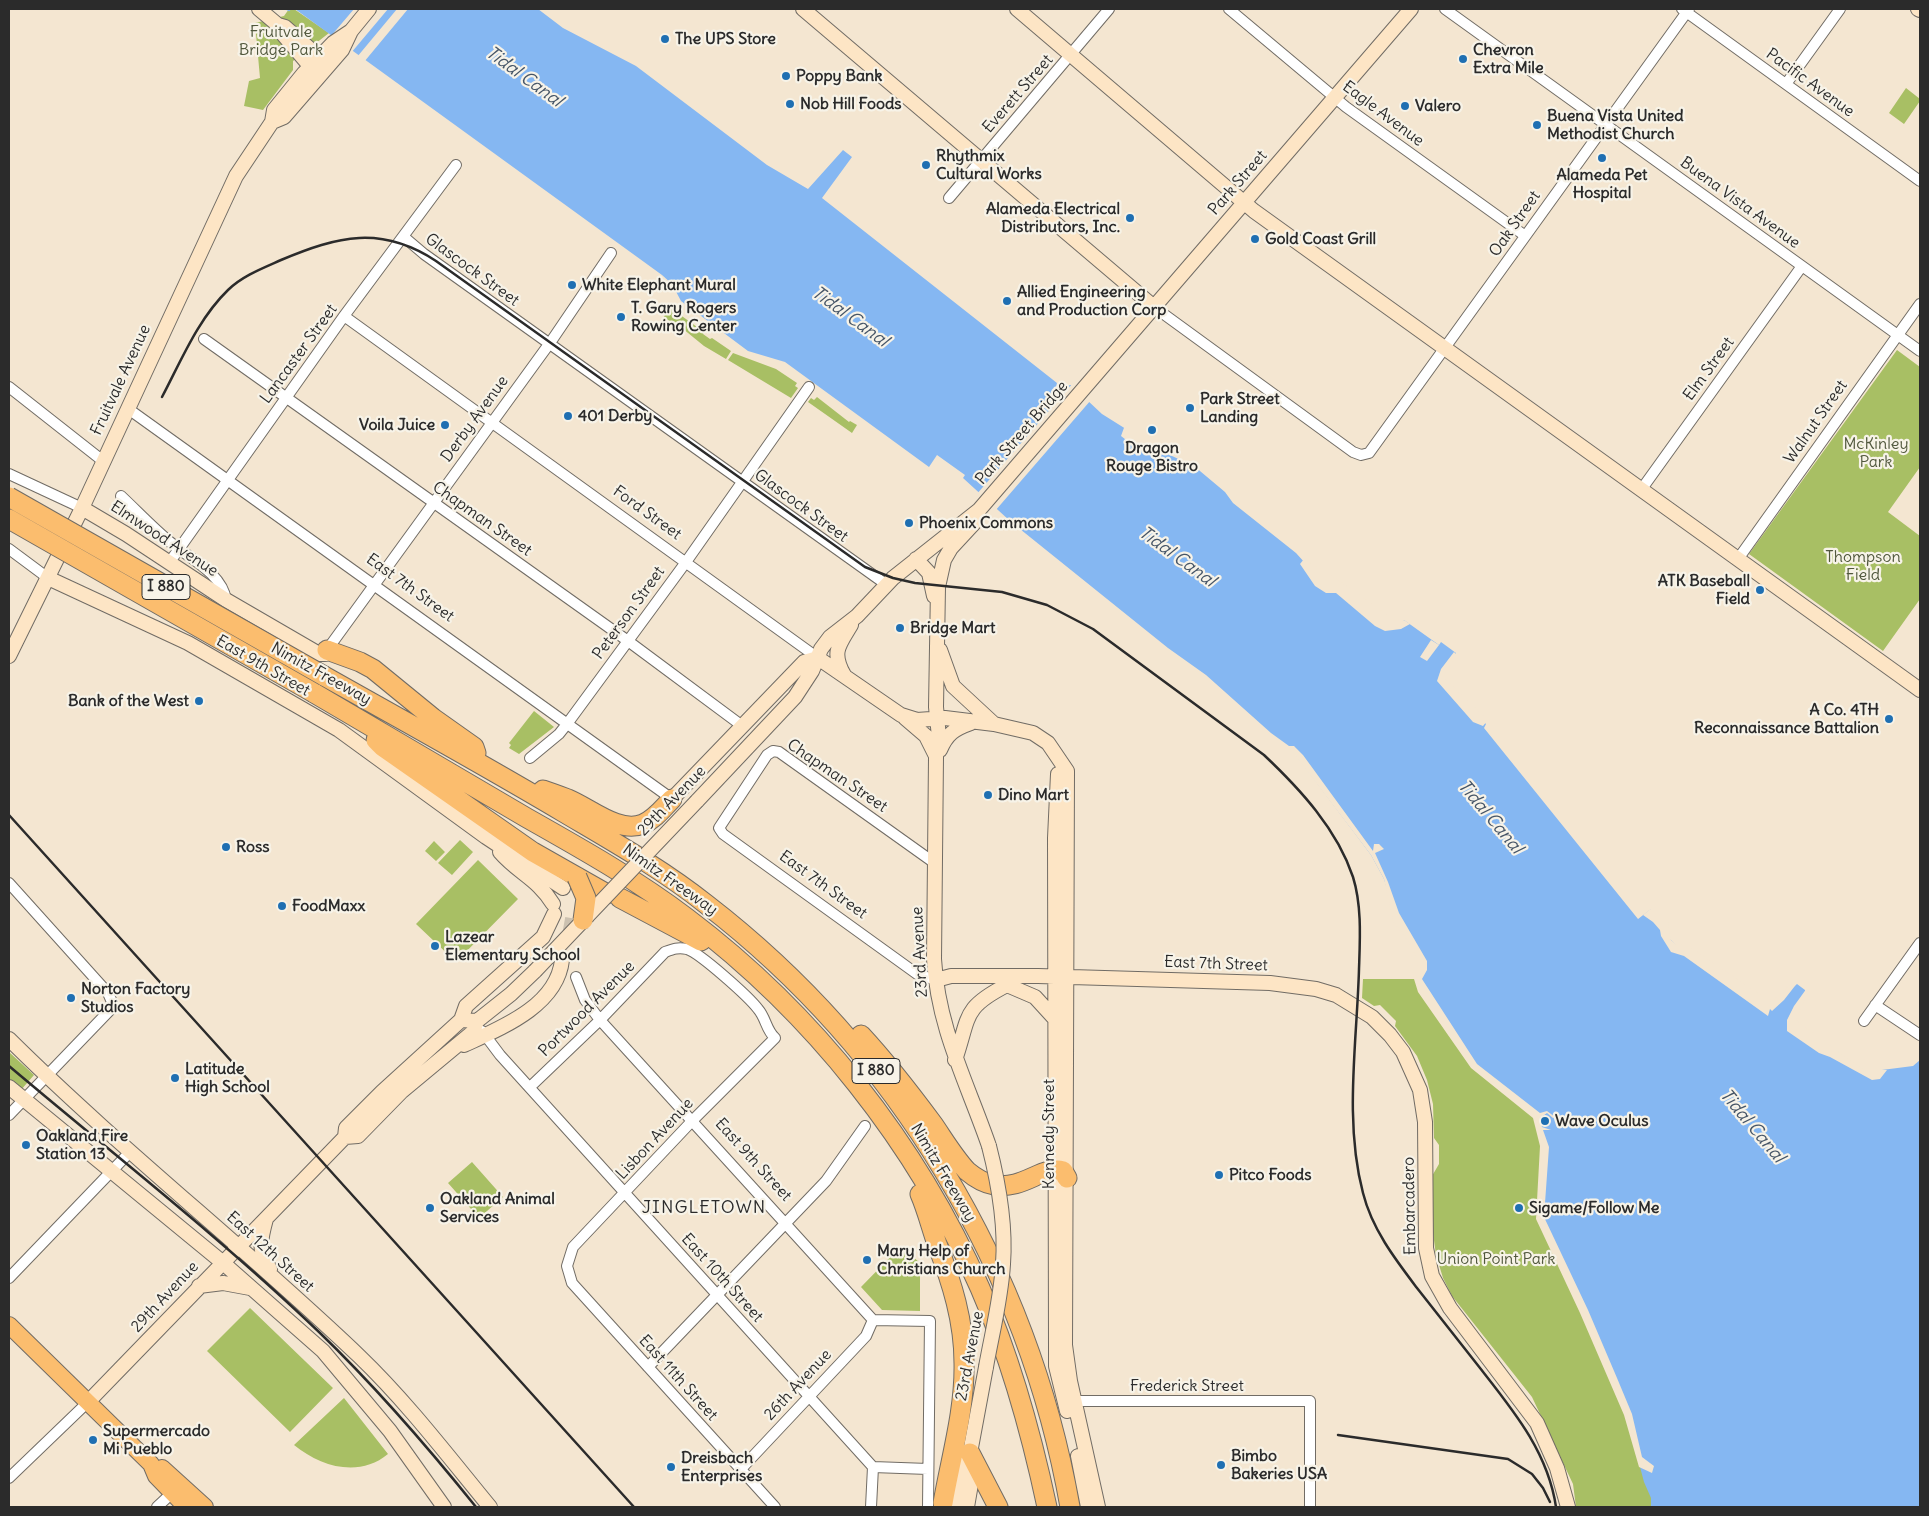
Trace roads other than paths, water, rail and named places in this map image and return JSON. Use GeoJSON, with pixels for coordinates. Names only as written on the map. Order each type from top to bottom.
{"type":"FeatureCollection","features":[{"type":"Feature","properties":{"kind":"highway","name":"Nimitz Freeway"},"geometry":{"type":"LineString","coordinates":[[9,497],[478,762],[657,869],[705,903],[745,935],[786,973],[857,1048],[904,1109],[959,1196],[1001,1279],[1032,1357],[1052,1426],[1070,1507]]}},
{"type":"Feature","properties":{"kind":"highway","name":"Nimitz Freeway"},"geometry":{"type":"LineString","coordinates":[[9,519],[314,693],[644,887],[694,924],[749,970],[831,1053],[885,1123],[940,1209],[980,1288],[1020,1396],[1047,1507]]}},
{"type":"Feature","properties":{"kind":"highway"},"geometry":{"type":"LineString","coordinates":[[327,650],[360,662],[373,669],[413,702],[474,747],[478,762]]}},
{"type":"Feature","properties":{"kind":"highway"},"geometry":{"type":"LineString","coordinates":[[357,719],[383,747],[533,852],[586,898],[583,920]]}},
{"type":"Feature","properties":{"kind":"highway"},"geometry":{"type":"LineString","coordinates":[[500,775],[569,800],[607,819],[631,825],[642,824],[655,817],[672,799]]}},
{"type":"Feature","properties":{"kind":"highway"},"geometry":{"type":"LineString","coordinates":[[569,884],[614,896],[662,919],[749,970]]}},
{"type":"Feature","properties":{"kind":"highway"},"geometry":{"type":"LineString","coordinates":[[745,935],[804,974],[888,1063],[968,1172],[992,1185],[1008,1186],[1061,1173]]}},
{"type":"Feature","properties":{"kind":"highway"},"geometry":{"type":"LineString","coordinates":[[885,1123],[929,1216],[958,1304],[964,1363],[962,1397],[942,1506]]}},
{"type":"Feature","properties":{"kind":"highway"},"geometry":{"type":"LineString","coordinates":[[970,1453],[998,1507]]}},
{"type":"Feature","properties":{"kind":"main road"},"geometry":{"type":"LineString","coordinates":[[259,9],[278,25],[282,34],[318,65]]}},
{"type":"Feature","properties":{"kind":"main road","name":"Fruitvale Avenue"},"geometry":{"type":"LineString","coordinates":[[9,656],[82,508],[222,202],[272,122],[274,110],[337,46],[369,9]]}},
{"type":"Feature","properties":{"kind":"main road"},"geometry":{"type":"LineString","coordinates":[[803,9],[1154,306]]}},
{"type":"Feature","properties":{"kind":"main road"},"geometry":{"type":"LineString","coordinates":[[1017,9],[1244,202],[1920,690]]}},
{"type":"Feature","properties":{"kind":"main road","name":"Park Street"},"geometry":{"type":"LineString","coordinates":[[1091,379],[1411,9]]}},
{"type":"Feature","properties":{"kind":"main road","name":"Park Street Bridge"},"geometry":{"type":"LineString","coordinates":[[979,510],[1091,379]]}},
{"type":"Feature","properties":{"kind":"main road","name":"Elmwood Avenue"},"geometry":{"type":"LineString","coordinates":[[82,508],[226,600],[319,654],[325,654],[327,650]]}},
{"type":"Feature","properties":{"kind":"main road","name":"29th Avenue"},"geometry":{"type":"LineString","coordinates":[[345,1137],[358,1136],[402,1091],[473,1032],[477,1021],[511,994],[583,920],[614,896],[697,801],[795,697],[812,671],[830,637],[857,616],[916,559],[979,510]]}},
{"type":"Feature","properties":{"kind":"main road","name":"23rd Avenue"},"geometry":{"type":"LineString","coordinates":[[967,1507],[972,1478],[970,1453],[1001,1288],[1004,1237],[994,1168],[974,1100],[955,1060],[945,1028],[936,980],[936,757],[939,737],[937,718],[937,609],[944,560],[951,548],[976,521],[979,510]]}},
{"type":"Feature","properties":{"kind":"main road"},"geometry":{"type":"LineString","coordinates":[[916,559],[929,573],[937,609]]}},
{"type":"Feature","properties":{"kind":"main road","name":"East 9th Street"},"geometry":{"type":"LineString","coordinates":[[48,578],[198,649],[339,730],[486,837],[569,884]]}},
{"type":"Feature","properties":{"kind":"main road"},"geometry":{"type":"LineString","coordinates":[[198,649],[226,600]]}},
{"type":"Feature","properties":{"kind":"main road"},"geometry":{"type":"LineString","coordinates":[[844,676],[837,660],[837,653],[839,645],[857,616]]}},
{"type":"Feature","properties":{"kind":"main road","name":"Kennedy Street"},"geometry":{"type":"LineString","coordinates":[[937,641],[953,686],[994,724]]}},
{"type":"Feature","properties":{"kind":"main road","name":"29th Avenue"},"geometry":{"type":"LineString","coordinates":[[672,799],[741,725],[804,662],[818,658]]}},
{"type":"Feature","properties":{"kind":"main road","name":"Ford Street"},"geometry":{"type":"LineString","coordinates":[[818,658],[901,715],[917,720],[937,718]]}},
{"type":"Feature","properties":{"kind":"main road"},"geometry":{"type":"LineString","coordinates":[[901,715],[926,736],[936,757]]}},
{"type":"Feature","properties":{"kind":"main road","name":"Kennedy Street"},"geometry":{"type":"LineString","coordinates":[[937,718],[994,724],[1033,733],[1048,743],[1058,761],[1055,838],[1060,980],[1061,1173],[1056,1366],[1069,1401],[1098,1507]]}},
{"type":"Feature","properties":{"kind":"main road"},"geometry":{"type":"LineString","coordinates":[[936,757],[948,734],[956,728],[972,723]]}},
{"type":"Feature","properties":{"kind":"main road","name":"East 9th Street"},"geometry":{"type":"LineString","coordinates":[[486,837],[503,856],[541,886],[557,914]]}},
{"type":"Feature","properties":{"kind":"main road","name":"29th Avenue"},"geometry":{"type":"LineString","coordinates":[[88,1402],[345,1137],[346,1128],[382,1092],[461,1020],[466,1006],[543,937],[557,914],[554,897],[569,884]]}},
{"type":"Feature","properties":{"kind":"main road"},"geometry":{"type":"LineString","coordinates":[[445,1054],[484,1036],[541,1001],[556,983],[562,960]]}},
{"type":"Feature","properties":{"kind":"main road","name":"East 7th Street"},"geometry":{"type":"LineString","coordinates":[[936,980],[950,976],[1060,980],[1178,979],[1286,985],[1316,989],[1336,995],[1358,1007]]}},
{"type":"Feature","properties":{"kind":"main road","name":"East 7th Street"},"geometry":{"type":"LineString","coordinates":[[936,980],[950,985],[1007,985],[1060,980]]}},
{"type":"Feature","properties":{"kind":"main road","name":"Kennedy Street"},"geometry":{"type":"LineString","coordinates":[[1060,980],[1056,1020],[1061,1173]]}},
{"type":"Feature","properties":{"kind":"main road"},"geometry":{"type":"LineString","coordinates":[[955,1060],[967,1017],[974,1006],[984,997],[1007,985],[1035,997],[1056,1020]]}},
{"type":"Feature","properties":{"kind":"main road","name":"Embarcadero"},"geometry":{"type":"LineString","coordinates":[[1358,1007],[1379,1023],[1395,1040],[1413,1071],[1420,1090],[1426,1135],[1426,1248],[1432,1276],[1450,1308],[1536,1422],[1557,1468],[1568,1507]]}},
{"type":"Feature","properties":{"kind":"main road"},"geometry":{"type":"LineString","coordinates":[[461,1020],[477,1021]]}},
{"type":"Feature","properties":{"kind":"main road","name":"East 12th Street"},"geometry":{"type":"LineString","coordinates":[[9,1039],[129,1153],[238,1246],[360,1357],[429,1431],[490,1507]]}},
{"type":"Feature","properties":{"kind":"main road"},"geometry":{"type":"LineString","coordinates":[[9,1087],[222,1262],[323,1351],[390,1431],[444,1507]]}},
{"type":"Feature","properties":{"kind":"main road"},"geometry":{"type":"LineString","coordinates":[[267,1216],[260,1247],[262,1256],[277,1281]]}},
{"type":"Feature","properties":{"kind":"main road"},"geometry":{"type":"LineString","coordinates":[[199,1286],[223,1283],[252,1289]]}},
{"type":"Feature","properties":{"kind":"main road"},"geometry":{"type":"LineString","coordinates":[[9,1325],[151,1464],[156,1476],[186,1507]]}},
{"type":"Feature","properties":{"kind":"main road","name":"Kennedy Street"},"geometry":{"type":"LineString","coordinates":[[1069,1401],[1088,1507]]}},
{"type":"Feature","properties":{"kind":"main road","name":"23rd Avenue"},"geometry":{"type":"LineString","coordinates":[[942,1506],[970,1453]]}},
{"type":"Feature","properties":{"kind":"main road"},"geometry":{"type":"LineString","coordinates":[[151,1464],[162,1468],[205,1507]]}},
{"type":"Feature","properties":{"kind":"street","name":"Everett Street"},"geometry":{"type":"LineString","coordinates":[[949,198],[1109,9]]}},
{"type":"Feature","properties":{"kind":"street","name":"Eagle Avenue"},"geometry":{"type":"LineString","coordinates":[[1229,9],[1335,98],[1524,235]]}},
{"type":"Feature","properties":{"kind":"street","name":"Buena Vista Avenue"},"geometry":{"type":"LineString","coordinates":[[1446,9],[1920,351]]}},
{"type":"Feature","properties":{"kind":"street"},"geometry":{"type":"LineString","coordinates":[[1786,84],[1840,9]]}},
{"type":"Feature","properties":{"kind":"street","name":"Oak Street"},"geometry":{"type":"LineString","coordinates":[[1154,306],[1352,452],[1365,455],[1374,448],[1686,10]]}},
{"type":"Feature","properties":{"kind":"street","name":"Pacific Avenue"},"geometry":{"type":"LineString","coordinates":[[1686,10],[1920,181]]}},
{"type":"Feature","properties":{"kind":"street","name":"Lancaster Street"},"geometry":{"type":"LineString","coordinates":[[169,563],[344,316],[456,165]]}},
{"type":"Feature","properties":{"kind":"street","name":"Glascock Street"},"geometry":{"type":"LineString","coordinates":[[404,237],[862,563],[887,585]]}},
{"type":"Feature","properties":{"kind":"street","name":"Derby Avenue"},"geometry":{"type":"LineString","coordinates":[[327,650],[550,342],[609,256]]}},
{"type":"Feature","properties":{"kind":"street","name":"Elm Street"},"geometry":{"type":"LineString","coordinates":[[1642,490],[1802,266]]}},
{"type":"Feature","properties":{"kind":"street","name":"Walnut Street"},"geometry":{"type":"LineString","coordinates":[[1738,559],[1920,304]]}},
{"type":"Feature","properties":{"kind":"street","name":"Ford Street"},"geometry":{"type":"LineString","coordinates":[[344,316],[818,658]]}},
{"type":"Feature","properties":{"kind":"street","name":"Chapman Street"},"geometry":{"type":"LineString","coordinates":[[204,339],[628,641],[741,725]]}},
{"type":"Feature","properties":{"kind":"street"},"geometry":{"type":"LineString","coordinates":[[9,387],[103,462]]}},
{"type":"Feature","properties":{"kind":"street","name":"Peterson Street"},"geometry":{"type":"LineString","coordinates":[[530,758],[559,734],[567,724],[686,562],[809,387]]}},
{"type":"Feature","properties":{"kind":"street","name":"East 7th Street"},"geometry":{"type":"LineString","coordinates":[[127,408],[672,799]]}},
{"type":"Feature","properties":{"kind":"street"},"geometry":{"type":"LineString","coordinates":[[9,474],[82,508]]}},
{"type":"Feature","properties":{"kind":"street","name":"Elmwood Avenue"},"geometry":{"type":"LineString","coordinates":[[122,496],[220,585],[226,600]]}},
{"type":"Feature","properties":{"kind":"street","name":"East 9th Street"},"geometry":{"type":"LineString","coordinates":[[9,548],[48,578]]}},
{"type":"Feature","properties":{"kind":"street","name":"Chapman Street"},"geometry":{"type":"LineString","coordinates":[[719,828],[768,754],[772,751],[779,752],[936,864]]}},
{"type":"Feature","properties":{"kind":"street","name":"East 7th Street"},"geometry":{"type":"LineString","coordinates":[[719,828],[723,834],[916,974],[936,980]]}},
{"type":"Feature","properties":{"kind":"street"},"geometry":{"type":"LineString","coordinates":[[9,883],[108,993],[112,1002],[111,1009],[9,1115]]}},
{"type":"Feature","properties":{"kind":"street"},"geometry":{"type":"LineString","coordinates":[[1864,1021],[1916,956],[1920,943]]}},
{"type":"Feature","properties":{"kind":"street","name":"Portwood Avenue"},"geometry":{"type":"LineString","coordinates":[[530,1087],[600,1020],[665,952],[677,947],[690,950],[759,1009],[769,1032],[775,1038]]}},
{"type":"Feature","properties":{"kind":"street","name":"East 9th Street"},"geometry":{"type":"LineString","coordinates":[[576,977],[585,1000],[600,1020],[873,1320]]}},
{"type":"Feature","properties":{"kind":"street"},"geometry":{"type":"LineString","coordinates":[[1875,1005],[1920,1035]]}},
{"type":"Feature","properties":{"kind":"street","name":"East 10th Street"},"geometry":{"type":"LineString","coordinates":[[477,1021],[484,1036],[873,1467]]}},
{"type":"Feature","properties":{"kind":"street","name":"Lisbon Avenue"},"geometry":{"type":"LineString","coordinates":[[567,1266],[573,1247],[693,1120],[775,1038]]}},
{"type":"Feature","properties":{"kind":"street"},"geometry":{"type":"LineString","coordinates":[[648,1367],[826,1181],[865,1126]]}},
{"type":"Feature","properties":{"kind":"street"},"geometry":{"type":"LineString","coordinates":[[9,1278],[129,1153]]}},
{"type":"Feature","properties":{"kind":"street","name":"East 11th Street"},"geometry":{"type":"LineString","coordinates":[[567,1266],[572,1283],[775,1507]]}},
{"type":"Feature","properties":{"kind":"street","name":"23rd Avenue"},"geometry":{"type":"LineString","coordinates":[[873,1320],[930,1322],[928,1469],[942,1506]]}},
{"type":"Feature","properties":{"kind":"street","name":"26th Avenue"},"geometry":{"type":"LineString","coordinates":[[741,1469],[866,1336],[873,1320]]}},
{"type":"Feature","properties":{"kind":"street","name":"Frederick Street"},"geometry":{"type":"LineString","coordinates":[[1069,1401],[1310,1401],[1310,1507]]}},
{"type":"Feature","properties":{"kind":"street","name":"29th Avenue"},"geometry":{"type":"LineString","coordinates":[[9,1478],[88,1402]]}},
{"type":"Feature","properties":{"kind":"street"},"geometry":{"type":"LineString","coordinates":[[871,1507],[873,1467],[928,1469]]}},
{"type":"Feature","properties":{"kind":"street"},"geometry":{"type":"LineString","coordinates":[[157,1507],[172,1493]]}},
{"type":"Feature","properties":{"kind":"water","name":"Tidal Canal"},"geometry":{"type":"Polygon","coordinates":[[[295,9],[538,9],[563,28],[636,66],[767,165],[808,189],[843,150],[852,157],[822,198],[1057,383],[1056,387],[1071,385],[1102,414],[1161,451],[1194,466],[1225,492],[1233,503],[1296,553],[1305,563],[1399,626],[1404,620],[1439,645],[1441,642],[1456,653],[1440,677],[1486,724],[1484,728],[1638,919],[1651,909],[1669,938],[1677,946],[1771,1005],[1797,984],[1805,992],[1793,1021],[1868,1077],[1874,1071],[1913,1066],[1920,1060],[1920,1507],[1651,1507],[1651,1498],[1644,1482],[1626,1414],[1539,1218],[1542,1146],[1535,1117],[1473,1066],[1420,990],[1421,961],[1396,920],[1384,879],[1371,855],[1289,746],[1271,733],[1206,675],[1168,648],[1010,521],[963,478],[965,475],[937,455],[929,467],[785,362],[748,351],[681,301],[672,284],[662,275],[295,9]]]}},
{"type":"Feature","properties":{"kind":"tunnel"},"geometry":{"type":"LineString","coordinates":[[564,924],[575,926],[586,922]]}},
{"type":"Feature","properties":{"kind":"railway"},"geometry":{"type":"LineString","coordinates":[[162,397],[199,327],[217,301],[246,276],[302,252],[341,240],[359,238],[397,242],[436,261],[865,567],[893,578],[915,583],[1002,592],[1047,605],[1093,629],[1264,755],[1304,796],[1327,826],[1346,859],[1356,888],[1360,934],[1353,1081],[1354,1138],[1357,1166],[1363,1193],[1372,1219],[1385,1243],[1401,1266],[1505,1400],[1527,1433],[1545,1468],[1552,1487],[1556,1507]]}},
{"type":"Feature","properties":{"kind":"railway"},"geometry":{"type":"LineString","coordinates":[[9,815],[634,1507]]}},
{"type":"Feature","properties":{"kind":"railway"},"geometry":{"type":"LineString","coordinates":[[9,1066],[282,1297],[361,1374],[401,1417],[476,1507]]}},
{"type":"Feature","properties":{"kind":"railway"},"geometry":{"type":"LineString","coordinates":[[1338,1435],[1508,1459],[1532,1474],[1543,1488],[1550,1502]]}},
{"type":"Feature","properties":{"kind":"place","name":"The UPS Store"},"geometry":{"type":"Point","coordinates":[665,39]}},
{"type":"Feature","properties":{"kind":"place","name":"Chevron Extra Mile"},"geometry":{"type":"Point","coordinates":[1463,59]}},
{"type":"Feature","properties":{"kind":"place","name":"Poppy Bank"},"geometry":{"type":"Point","coordinates":[786,76]}},
{"type":"Feature","properties":{"kind":"place","name":"Nob Hill Foods"},"geometry":{"type":"Point","coordinates":[790,104]}},
{"type":"Feature","properties":{"kind":"place","name":"Valero"},"geometry":{"type":"Point","coordinates":[1405,106]}},
{"type":"Feature","properties":{"kind":"place","name":"Buena Vista United Methodist Church"},"geometry":{"type":"Point","coordinates":[1537,125]}},
{"type":"Feature","properties":{"kind":"place","name":"Alameda Pet Hospital"},"geometry":{"type":"Point","coordinates":[1602,158]}},
{"type":"Feature","properties":{"kind":"place","name":"Rhythmix Cultural Works"},"geometry":{"type":"Point","coordinates":[926,165]}},
{"type":"Feature","properties":{"kind":"place","name":"Alameda Electrical Distributors, Inc."},"geometry":{"type":"Point","coordinates":[1130,218]}},
{"type":"Feature","properties":{"kind":"place","name":"Gold Coast Grill"},"geometry":{"type":"Point","coordinates":[1255,239]}},
{"type":"Feature","properties":{"kind":"place","name":"White Elephant Mural"},"geometry":{"type":"Point","coordinates":[572,285]}},
{"type":"Feature","properties":{"kind":"place","name":"Allied Engineering and Production Corp"},"geometry":{"type":"Point","coordinates":[1007,301]}},
{"type":"Feature","properties":{"kind":"place","name":"T. Gary Rogers Rowing Center"},"geometry":{"type":"Point","coordinates":[621,317]}},
{"type":"Feature","properties":{"kind":"place","name":"Park Street Landing"},"geometry":{"type":"Point","coordinates":[1190,408]}},
{"type":"Feature","properties":{"kind":"place","name":"401 Derby"},"geometry":{"type":"Point","coordinates":[568,416]}},
{"type":"Feature","properties":{"kind":"place","name":"Voila Juice"},"geometry":{"type":"Point","coordinates":[445,425]}},
{"type":"Feature","properties":{"kind":"place","name":"Dragon Rouge Bistro"},"geometry":{"type":"Point","coordinates":[1152,430]}},
{"type":"Feature","properties":{"kind":"place","name":"Phoenix Commons"},"geometry":{"type":"Point","coordinates":[909,523]}},
{"type":"Feature","properties":{"kind":"place","name":"ATK Baseball Field"},"geometry":{"type":"Point","coordinates":[1760,590]}},
{"type":"Feature","properties":{"kind":"place","name":"Bridge Mart"},"geometry":{"type":"Point","coordinates":[900,628]}},
{"type":"Feature","properties":{"kind":"place","name":"Bank of the West"},"geometry":{"type":"Point","coordinates":[199,701]}},
{"type":"Feature","properties":{"kind":"place","name":"A Co. 4TH Reconnaissance Battalion"},"geometry":{"type":"Point","coordinates":[1889,719]}},
{"type":"Feature","properties":{"kind":"place","name":"Dino Mart"},"geometry":{"type":"Point","coordinates":[988,795]}},
{"type":"Feature","properties":{"kind":"place","name":"Ross"},"geometry":{"type":"Point","coordinates":[226,847]}},
{"type":"Feature","properties":{"kind":"place","name":"FoodMaxx"},"geometry":{"type":"Point","coordinates":[282,906]}},
{"type":"Feature","properties":{"kind":"place","name":"Lazear Elementary School"},"geometry":{"type":"Point","coordinates":[435,946]}},
{"type":"Feature","properties":{"kind":"place","name":"Norton Factory Studios"},"geometry":{"type":"Point","coordinates":[71,998]}},
{"type":"Feature","properties":{"kind":"place","name":"Latitude High School"},"geometry":{"type":"Point","coordinates":[175,1078]}},
{"type":"Feature","properties":{"kind":"place","name":"Wave Oculus"},"geometry":{"type":"Point","coordinates":[1545,1121]}},
{"type":"Feature","properties":{"kind":"place","name":"Oakland Fire Station 13"},"geometry":{"type":"Point","coordinates":[26,1145]}},
{"type":"Feature","properties":{"kind":"place","name":"Pitco Foods"},"geometry":{"type":"Point","coordinates":[1219,1175]}},
{"type":"Feature","properties":{"kind":"place","name":"Oakland Animal Services"},"geometry":{"type":"Point","coordinates":[430,1208]}},
{"type":"Feature","properties":{"kind":"place","name":"Sigame/Follow Me"},"geometry":{"type":"Point","coordinates":[1519,1208]}},
{"type":"Feature","properties":{"kind":"place","name":"Mary Help of Christians Church"},"geometry":{"type":"Point","coordinates":[867,1260]}},
{"type":"Feature","properties":{"kind":"place","name":"Supermercado Mi Pueblo"},"geometry":{"type":"Point","coordinates":[93,1440]}},
{"type":"Feature","properties":{"kind":"place","name":"Bimbo Bakeries USA"},"geometry":{"type":"Point","coordinates":[1221,1465]}},
{"type":"Feature","properties":{"kind":"place","name":"Dreisbach Enterprises"},"geometry":{"type":"Point","coordinates":[671,1467]}},
{"type":"Feature","properties":{"kind":"district","name":"JINGLETOWN"},"geometry":{"type":"Point","coordinates":[704,1208]}},
{"type":"Feature","properties":{"kind":"park label","name":"Fruitvale Bridge Park"},"geometry":{"type":"Point","coordinates":[281,41]}},
{"type":"Feature","properties":{"kind":"park label","name":"McKinley Park"},"geometry":{"type":"Point","coordinates":[1876,453]}},
{"type":"Feature","properties":{"kind":"park label","name":"Thompson Field"},"geometry":{"type":"Point","coordinates":[1863,566]}},
{"type":"Feature","properties":{"kind":"park label","name":"Union Point Park"},"geometry":{"type":"Point","coordinates":[1496,1259]}}]}
